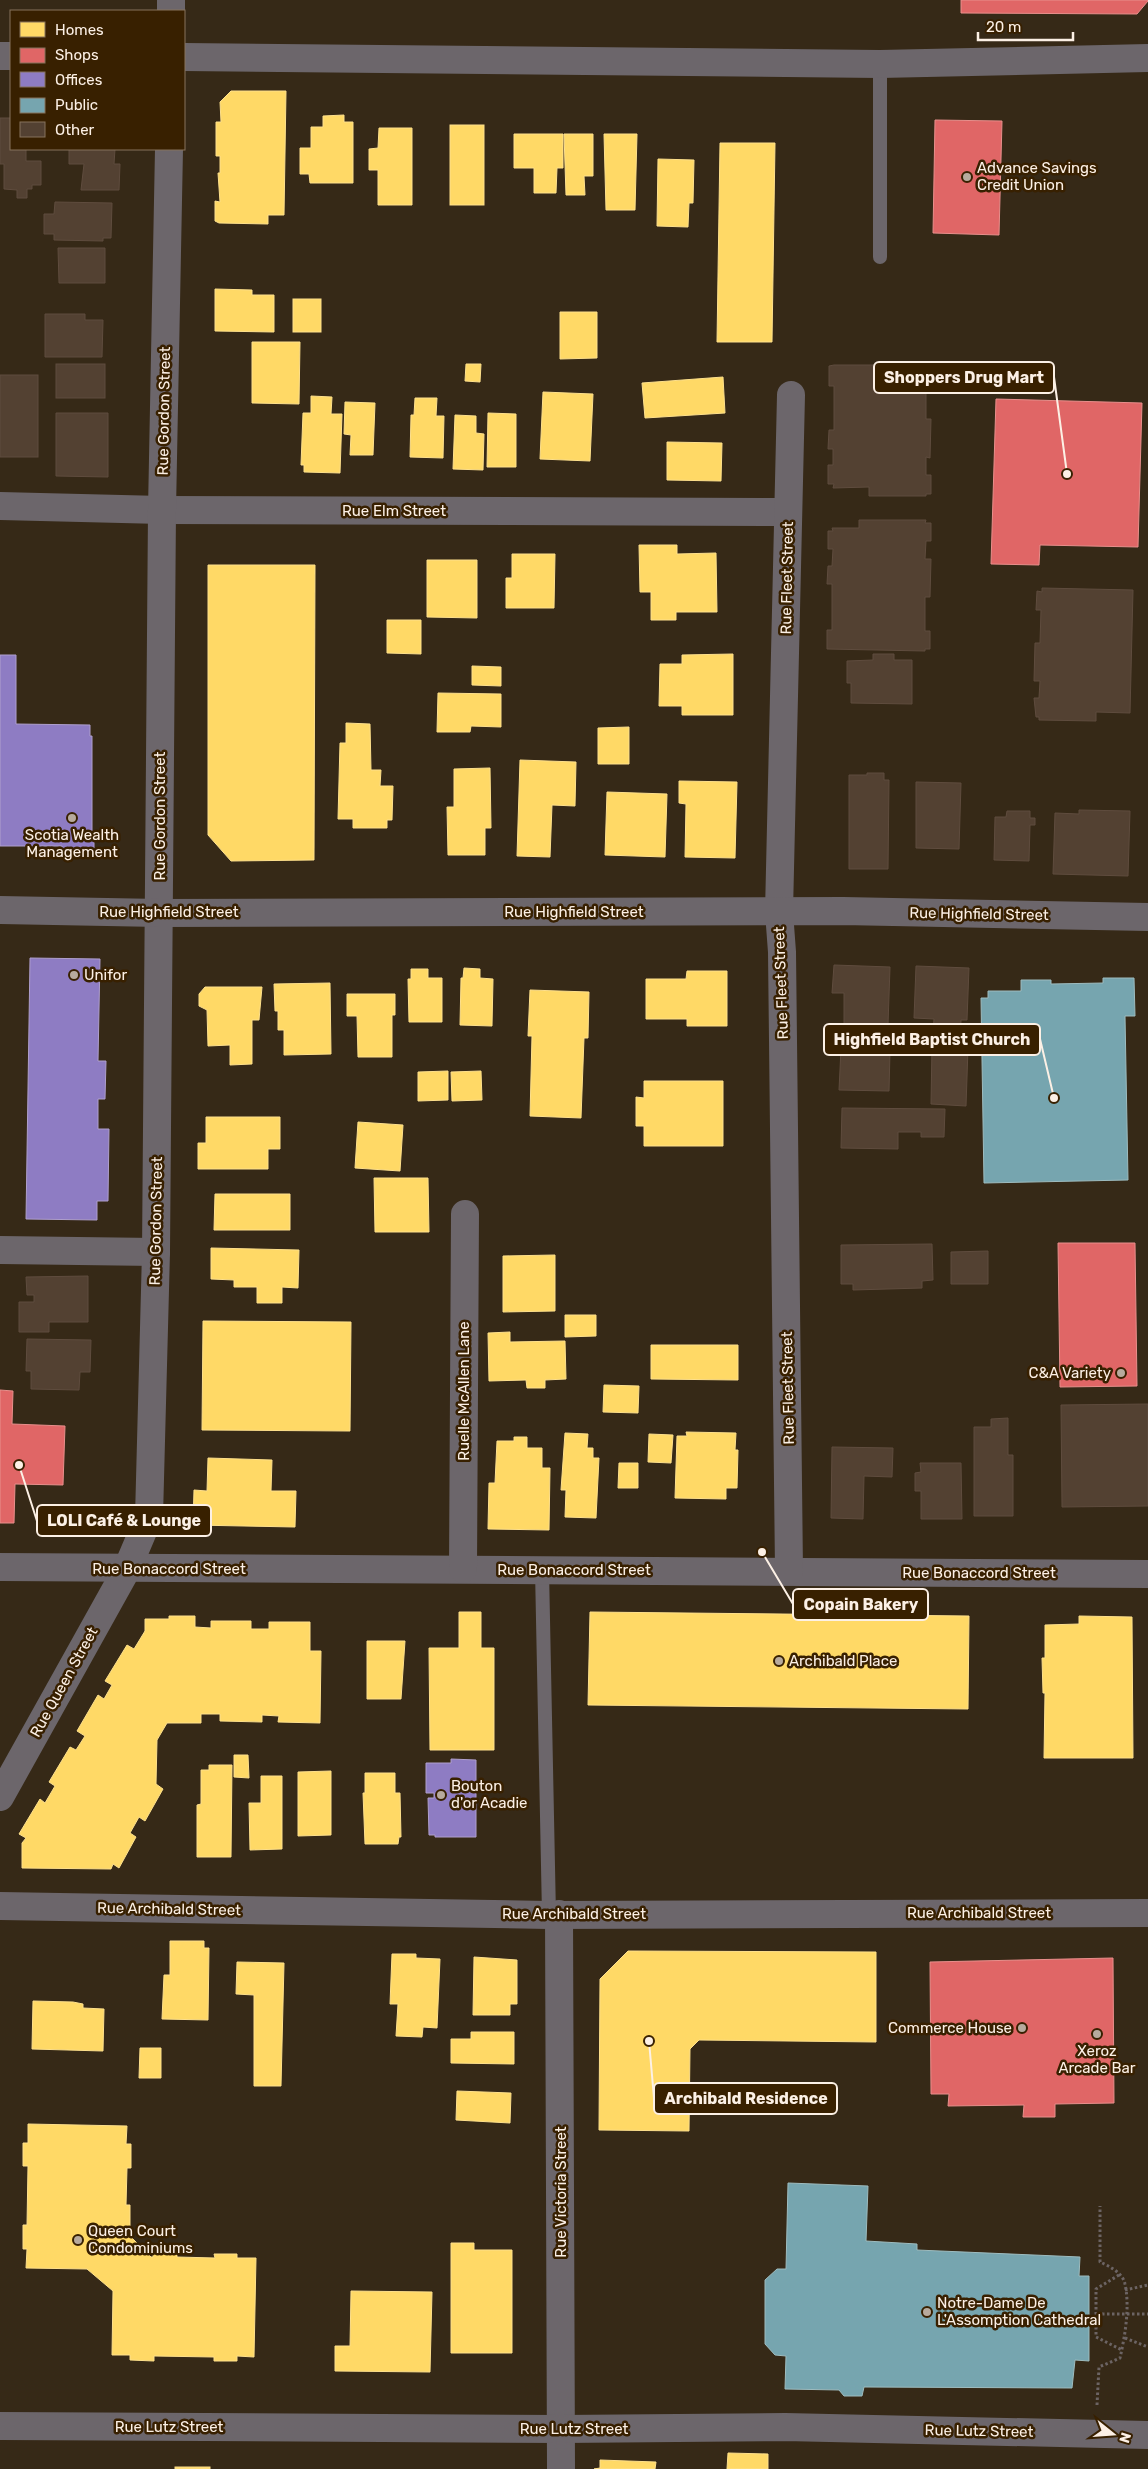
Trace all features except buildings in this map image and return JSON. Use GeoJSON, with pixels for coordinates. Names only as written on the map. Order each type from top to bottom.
{"type":"FeatureCollection","features":[{"type":"Feature","properties":{"kind":"street"},"geometry":{"type":"LineString","coordinates":[[185,58],[880,64],[1148,58]]}},
{"type":"Feature","properties":{"kind":"street","name":"Rue Gordon Street"},"geometry":{"type":"LineString","coordinates":[[127,1569],[149,1517],[156,1252],[162,510],[169,150]]}},
{"type":"Feature","properties":{"kind":"street","name":"Rue Fleet Street"},"geometry":{"type":"LineString","coordinates":[[790,1571],[782,952],[779,912],[791,395]]}},
{"type":"Feature","properties":{"kind":"street","name":"Rue Elm Street"},"geometry":{"type":"LineString","coordinates":[[0,506],[162,510],[788,512]]}},
{"type":"Feature","properties":{"kind":"street","name":"Rue Highfield Street"},"geometry":{"type":"LineString","coordinates":[[0,910],[160,913],[779,912],[843,910],[1148,917]]}},
{"type":"Feature","properties":{"kind":"street","name":"Ruelle McAllen Lane"},"geometry":{"type":"LineString","coordinates":[[463,1569],[464,1214]]}},
{"type":"Feature","properties":{"kind":"street"},"geometry":{"type":"LineString","coordinates":[[0,1250],[156,1252]]}},
{"type":"Feature","properties":{"kind":"street","name":"Rue Bonaccord Street"},"geometry":{"type":"LineString","coordinates":[[0,1567],[1148,1574]]}},
{"type":"Feature","properties":{"kind":"street","name":"Rue Queen Street"},"geometry":{"type":"LineString","coordinates":[[1,1795],[127,1569]]}},
{"type":"Feature","properties":{"kind":"street","name":"Rue Archibald Street"},"geometry":{"type":"LineString","coordinates":[[0,1906],[554,1915],[1148,1913]]}},
{"type":"Feature","properties":{"kind":"street","name":"Rue Victoria Street"},"geometry":{"type":"LineString","coordinates":[[554,1915],[561,2469]]}},
{"type":"Feature","properties":{"kind":"street","name":"Rue Lutz Street"},"geometry":{"type":"LineString","coordinates":[[0,2426],[561,2429],[784,2427],[1148,2435]]}},
{"type":"Feature","properties":{"kind":"lane"},"geometry":{"type":"LineString","coordinates":[[880,64],[880,257]]}},
{"type":"Feature","properties":{"kind":"lane"},"geometry":{"type":"LineString","coordinates":[[542,1570],[554,1915]]}},
{"type":"Feature","properties":{"kind":"path"},"geometry":{"type":"LineString","coordinates":[[1097,2406],[1099,2367],[1120,2358],[1125,2338],[1126,2314],[1125,2283],[1114,2268],[1100,2262],[1100,2206]]}},
{"type":"Feature","properties":{"kind":"path"},"geometry":{"type":"LineString","coordinates":[[1119,2275],[1096,2290],[1096,2337],[1122,2350]]}},
{"type":"Feature","properties":{"kind":"path"},"geometry":{"type":"LineString","coordinates":[[1125,2290],[1148,2285]]}},
{"type":"Feature","properties":{"kind":"path"},"geometry":{"type":"LineString","coordinates":[[1097,2314],[1148,2314]]}},
{"type":"Feature","properties":{"kind":"path"},"geometry":{"type":"LineString","coordinates":[[1125,2338],[1148,2347]]}},
{"type":"Feature","properties":{"kind":"place","name":"Advance Savings Credit Union"},"geometry":{"type":"Point","coordinates":[967,177]}},
{"type":"Feature","properties":{"kind":"place","name":"Shoppers Drug Mart"},"geometry":{"type":"Point","coordinates":[1067,474]}},
{"type":"Feature","properties":{"kind":"place","name":"Scotia Wealth Management"},"geometry":{"type":"Point","coordinates":[72,818]}},
{"type":"Feature","properties":{"kind":"place","name":"Unifor"},"geometry":{"type":"Point","coordinates":[74,975]}},
{"type":"Feature","properties":{"kind":"place","name":"Highfield Baptist Church"},"geometry":{"type":"Point","coordinates":[1054,1098]}},
{"type":"Feature","properties":{"kind":"place","name":"C&A Variety"},"geometry":{"type":"Point","coordinates":[1121,1373]}},
{"type":"Feature","properties":{"kind":"place","name":"LOLI Café & Lounge"},"geometry":{"type":"Point","coordinates":[19,1465]}},
{"type":"Feature","properties":{"kind":"place","name":"Copain Bakery"},"geometry":{"type":"Point","coordinates":[762,1552]}},
{"type":"Feature","properties":{"kind":"place","name":"Archibald Place"},"geometry":{"type":"Point","coordinates":[779,1661]}},
{"type":"Feature","properties":{"kind":"place","name":"Bouton d'or Acadie"},"geometry":{"type":"Point","coordinates":[441,1795]}},
{"type":"Feature","properties":{"kind":"place","name":"Commerce House"},"geometry":{"type":"Point","coordinates":[1022,2028]}},
{"type":"Feature","properties":{"kind":"place","name":"Xeroz Arcade Bar"},"geometry":{"type":"Point","coordinates":[1097,2034]}},
{"type":"Feature","properties":{"kind":"place","name":"Archibald Residence"},"geometry":{"type":"Point","coordinates":[649,2041]}},
{"type":"Feature","properties":{"kind":"place","name":"Queen Court Condominiums"},"geometry":{"type":"Point","coordinates":[78,2240]}},
{"type":"Feature","properties":{"kind":"place","name":"Notre-Dame De L'Assomption Cathedral"},"geometry":{"type":"Point","coordinates":[927,2312]}}]}
